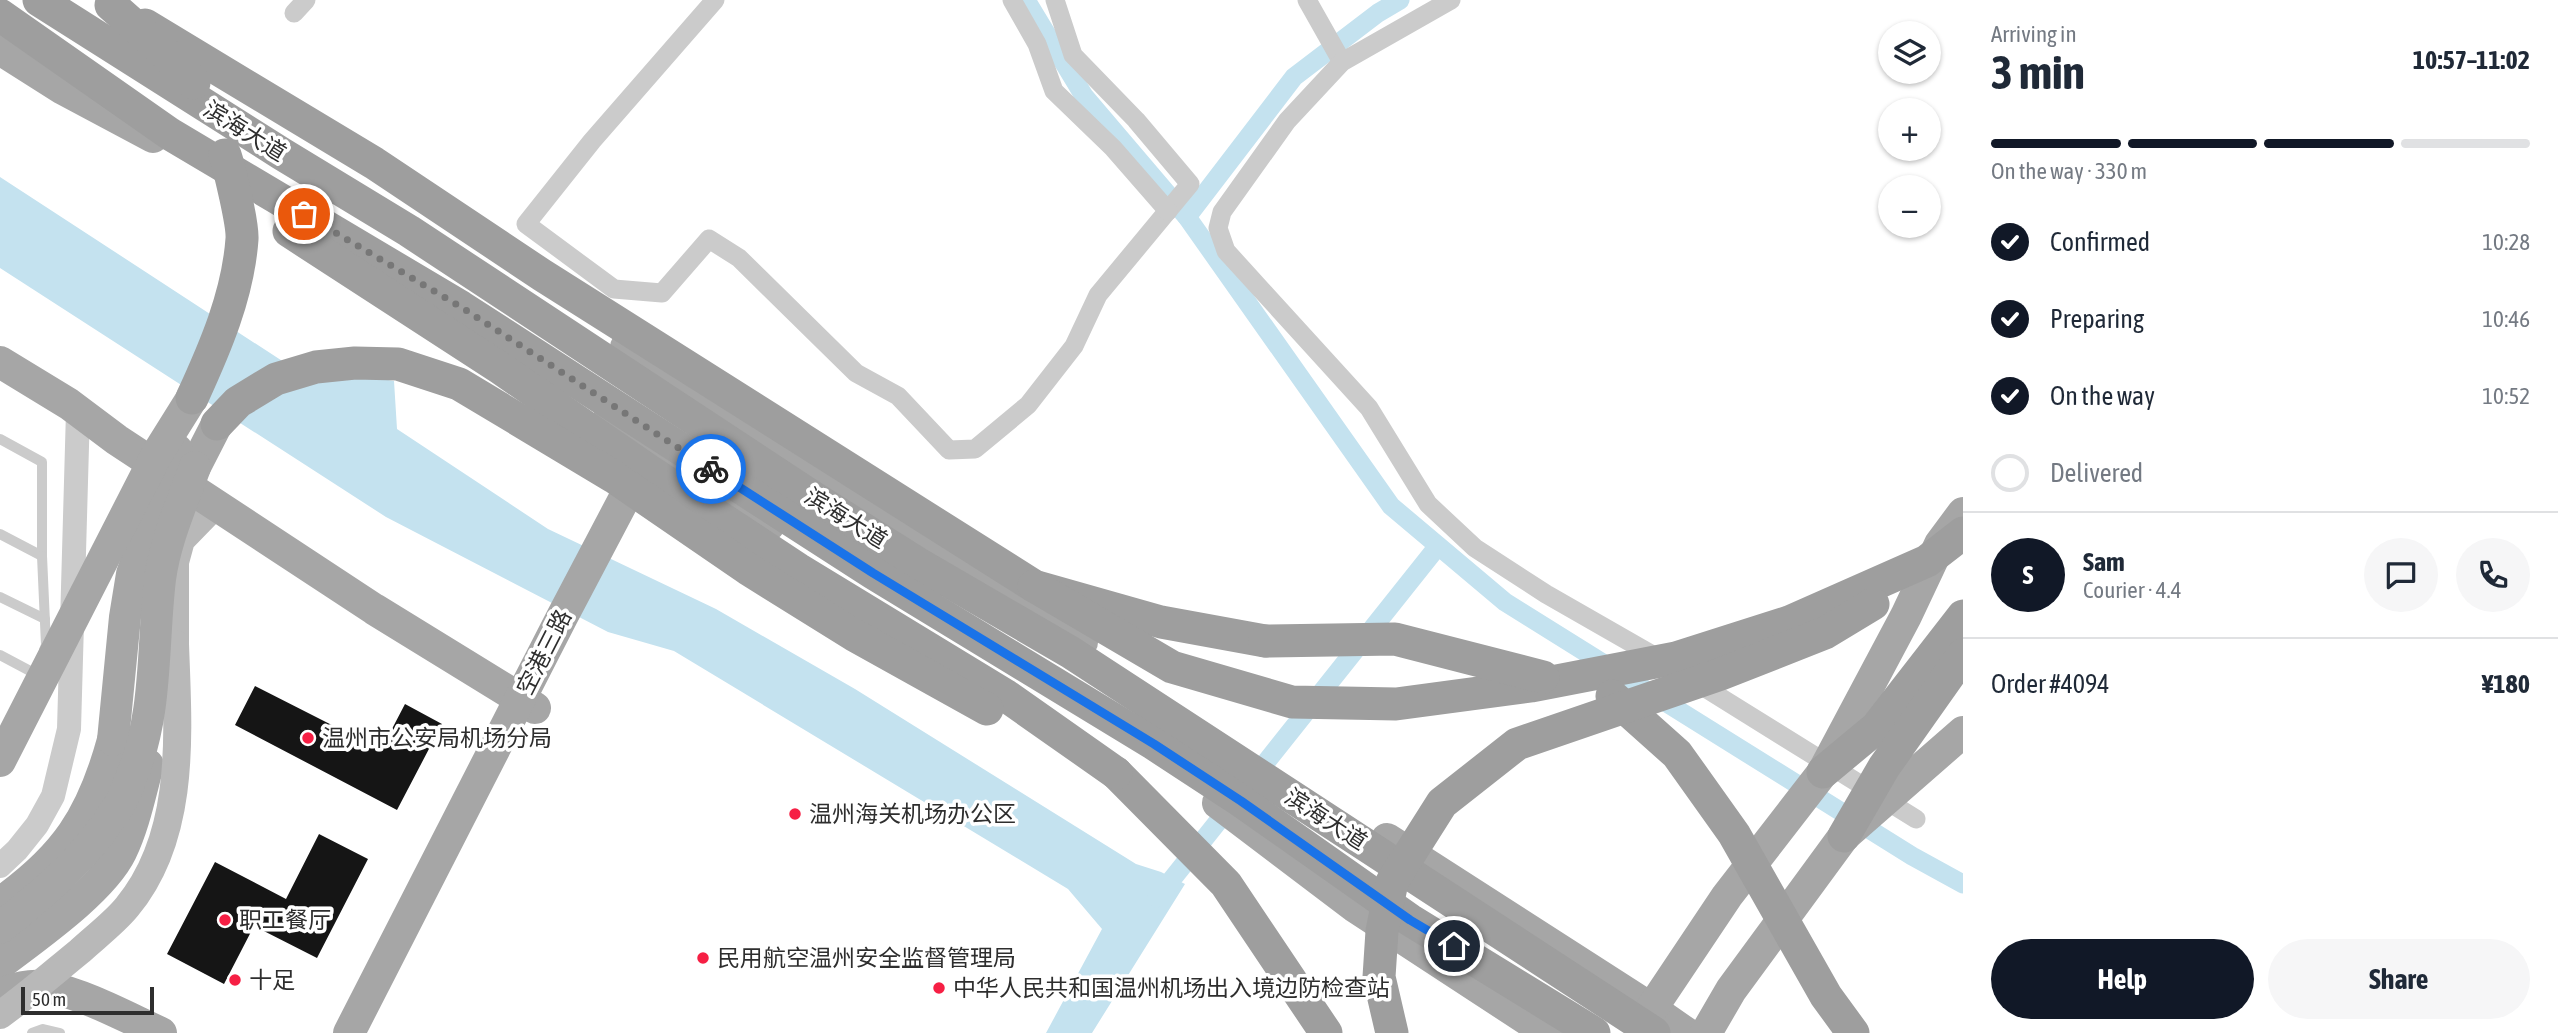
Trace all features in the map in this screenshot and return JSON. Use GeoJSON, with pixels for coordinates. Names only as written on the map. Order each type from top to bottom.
{"type":"FeatureCollection","features":[{"type":"Feature","properties":{"kind":"highway","name":"滨海大道"},"geometry":{"type":"LineString","coordinates":[[39,0],[409,231],[847,519],[1070,652],[1647,1025]]}},
{"type":"Feature","properties":{"kind":"highway"},"geometry":{"type":"LineString","coordinates":[[103,2],[165,53],[198,88],[226,158],[242,237],[232,294],[212,354],[192,398]]}},
{"type":"Feature","properties":{"kind":"highway"},"geometry":{"type":"LineString","coordinates":[[103,2],[374,163],[542,275],[908,509],[1172,667],[1292,702],[1396,704],[1531,686],[1676,658],[1789,622],[1927,561]]}},
{"type":"Feature","properties":{"kind":"highway","name":"滨海大道"},"geometry":{"type":"LineString","coordinates":[[0,15],[170,135],[461,307],[873,573],[1154,744],[1241,801],[1410,920],[1594,1033]]}},
{"type":"Feature","properties":{"kind":"highway"},"geometry":{"type":"LineString","coordinates":[[170,135],[273,220],[500,368],[798,569],[1005,695],[1116,773],[1226,884],[1326,1033]]}},
{"type":"Feature","properties":{"kind":"highway"},"geometry":{"type":"LineString","coordinates":[[217,424],[238,402],[276,379],[316,367],[398,363],[459,384],[614,477],[748,569],[854,635],[1011,721],[1116,773]]}},
{"type":"Feature","properties":{"kind":"highway"},"geometry":{"type":"LineString","coordinates":[[1392,1033],[1379,977],[1382,931],[1392,882],[1442,803],[1517,744],[1721,674],[1825,633],[1882,599],[1963,533]]}},
{"type":"Feature","properties":{"kind":"highway"},"geometry":{"type":"LineString","coordinates":[[1034,586],[1161,622],[1265,642],[1395,639],[1609,694],[1677,754],[1726,822],[1826,996],[1853,1033]]}},
{"type":"Feature","properties":{"kind":"highway"},"geometry":{"type":"LineString","coordinates":[[1854,824],[1884,767],[1910,707],[1963,616]]}},
{"type":"Feature","properties":{"kind":"highway"},"geometry":{"type":"LineString","coordinates":[[1813,784],[1876,728],[1910,707],[1963,655]]}},
{"type":"Feature","properties":{"kind":"highway"},"geometry":{"type":"LineString","coordinates":[[1292,984],[1315,1033]]}},
{"type":"Feature","properties":{"kind":"main road"},"geometry":{"type":"LineString","coordinates":[[103,2],[694,392],[1299,782],[1647,1025],[1686,1033]]}},
{"type":"Feature","properties":{"kind":"main road"},"geometry":{"type":"LineString","coordinates":[[0,49],[63,89],[142,130],[659,456],[1209,797],[1354,906],[1548,1033]]}},
{"type":"Feature","properties":{"kind":"main road"},"geometry":{"type":"LineString","coordinates":[[0,362],[186,474],[215,505],[385,616],[528,703]]}},
{"type":"Feature","properties":{"kind":"main road","name":"空港三路"},"geometry":{"type":"LineString","coordinates":[[369,1033],[569,622],[694,392]]}},
{"type":"Feature","properties":{"kind":"main road"},"geometry":{"type":"LineString","coordinates":[[113,740],[132,574],[176,453],[192,398]]}},
{"type":"Feature","properties":{"kind":"main road"},"geometry":{"type":"LineString","coordinates":[[0,761],[144,477],[192,398]]}},
{"type":"Feature","properties":{"kind":"main road"},"geometry":{"type":"LineString","coordinates":[[0,964],[43,931],[104,877],[121,853],[134,820],[148,765],[144,578],[159,518],[217,424]]}},
{"type":"Feature","properties":{"kind":"main road"},"geometry":{"type":"LineString","coordinates":[[0,903],[26,885],[74,834],[103,777],[113,740],[147,556],[186,474]]}},
{"type":"Feature","properties":{"kind":"main road"},"geometry":{"type":"LineString","coordinates":[[0,928],[64,875],[93,842],[120,805],[138,762],[152,697],[160,578],[186,474]]}},
{"type":"Feature","properties":{"kind":"main road"},"geometry":{"type":"LineString","coordinates":[[0,1015],[63,965],[127,908],[159,854],[169,821],[174,780],[177,704],[174,562],[181,540],[215,505]]}},
{"type":"Feature","properties":{"kind":"main road"},"geometry":{"type":"LineString","coordinates":[[1647,1025],[1727,896],[1813,784],[1906,616],[1940,544],[1963,513]]}},
{"type":"Feature","properties":{"kind":"main road","name":"空港三路"},"geometry":{"type":"LineString","coordinates":[[349,1033],[528,703]]}},
{"type":"Feature","properties":{"kind":"main road"},"geometry":{"type":"LineString","coordinates":[[1706,1033],[1731,990],[1854,824],[1963,732]]}},
{"type":"Feature","properties":{"kind":"main road"},"geometry":{"type":"LineString","coordinates":[[0,994],[18,987],[46,986],[106,1008],[161,1033]]}},
{"type":"Feature","properties":{"kind":"street"},"geometry":{"type":"LineString","coordinates":[[715,0],[592,141],[526,224],[614,289],[662,293],[709,239],[739,258],[856,373],[898,396],[949,450],[975,449],[1028,405],[1074,346],[1098,295],[1190,184],[1136,120],[1073,55],[1055,0]]}},
{"type":"Feature","properties":{"kind":"street"},"geometry":{"type":"LineString","coordinates":[[1012,0],[1037,44],[1054,91],[1172,205]]}},
{"type":"Feature","properties":{"kind":"street"},"geometry":{"type":"LineString","coordinates":[[1307,0],[1342,62]]}},
{"type":"Feature","properties":{"kind":"street"},"geometry":{"type":"LineString","coordinates":[[1451,0],[1342,62],[1287,121],[1222,212],[1218,228],[1226,251],[1369,408],[1429,505],[1475,548],[1546,594],[1629,640],[1916,819]]}},
{"type":"Feature","properties":{"kind":"street"},"geometry":{"type":"LineString","coordinates":[[0,866],[37,825],[52,796],[69,729],[78,411]]}},
{"type":"Feature","properties":{"kind":"lane"},"geometry":{"type":"LineString","coordinates":[[0,439],[42,462],[46,645],[26,683]]}},
{"type":"Feature","properties":{"kind":"lane"},"geometry":{"type":"LineString","coordinates":[[0,534],[42,556]]}},
{"type":"Feature","properties":{"kind":"lane"},"geometry":{"type":"LineString","coordinates":[[0,597],[45,619]]}},
{"type":"Feature","properties":{"kind":"lane"},"geometry":{"type":"LineString","coordinates":[[0,654],[32,672]]}},
{"type":"Feature","properties":{"kind":"lane"},"geometry":{"type":"LineString","coordinates":[[32,1033],[52,1029],[60,1033]]}},
{"type":"Feature","properties":{"kind":"water"},"geometry":{"type":"Polygon","coordinates":[[[0,177],[316,383],[360,375],[394,381],[397,429],[548,529],[716,609],[855,689],[1136,864],[1185,884],[1092,1033],[1046,1033],[1102,929],[1068,889],[674,651],[608,632],[386,517],[0,268],[0,177]]]}},
{"type":"Feature","properties":{"kind":"building","name":"温州市公安局机场分局"},"geometry":{"type":"Polygon","coordinates":[[[255,686],[381,750],[405,704],[442,724],[397,810],[235,725],[255,686]]]}},
{"type":"Feature","properties":{"kind":"building"},"geometry":{"type":"Polygon","coordinates":[[[319,834],[368,859],[317,958],[254,926],[224,984],[167,954],[215,862],[286,899],[319,834]]]}},
{"type":"Feature","properties":{"kind":"waterway"},"geometry":{"type":"LineString","coordinates":[[1026,0],[1084,96],[1187,217],[1391,506],[1505,602],[1912,856],[1963,884]]}},
{"type":"Feature","properties":{"kind":"waterway"},"geometry":{"type":"LineString","coordinates":[[1187,217],[1294,77],[1378,13],[1400,0]]}},
{"type":"Feature","properties":{"kind":"waterway"},"geometry":{"type":"LineString","coordinates":[[1251,781],[1438,546]]}},
{"type":"Feature","properties":{"kind":"waterway"},"geometry":{"type":"LineString","coordinates":[[1157,898],[1232,804]]}},
{"type":"Feature","properties":{"kind":"way so far"},"geometry":{"type":"LineString","coordinates":[[304,214],[461,307],[711,469]]}},
{"type":"Feature","properties":{"kind":"place","name":"温州市公安局机场分局"},"geometry":{"type":"Point","coordinates":[308,738]}},
{"type":"Feature","properties":{"kind":"place","name":"温州海关机场办公区"},"geometry":{"type":"Point","coordinates":[795,814]}},
{"type":"Feature","properties":{"kind":"place","name":"职工餐厅"},"geometry":{"type":"Point","coordinates":[225,920]}},
{"type":"Feature","properties":{"kind":"place","name":"民用航空温州安全监督管理局"},"geometry":{"type":"Point","coordinates":[703,958]}},
{"type":"Feature","properties":{"kind":"place","name":"十足"},"geometry":{"type":"Point","coordinates":[235,980]}},
{"type":"Feature","properties":{"kind":"place","name":"中华人民共和国温州机场出入境边防检查站"},"geometry":{"type":"Point","coordinates":[939,988]}},
{"type":"Feature","properties":{"kind":"route"},"geometry":{"type":"LineString","coordinates":[[711,469],[873,573],[1154,744],[1241,801],[1410,920],[1454,946]]}}]}
